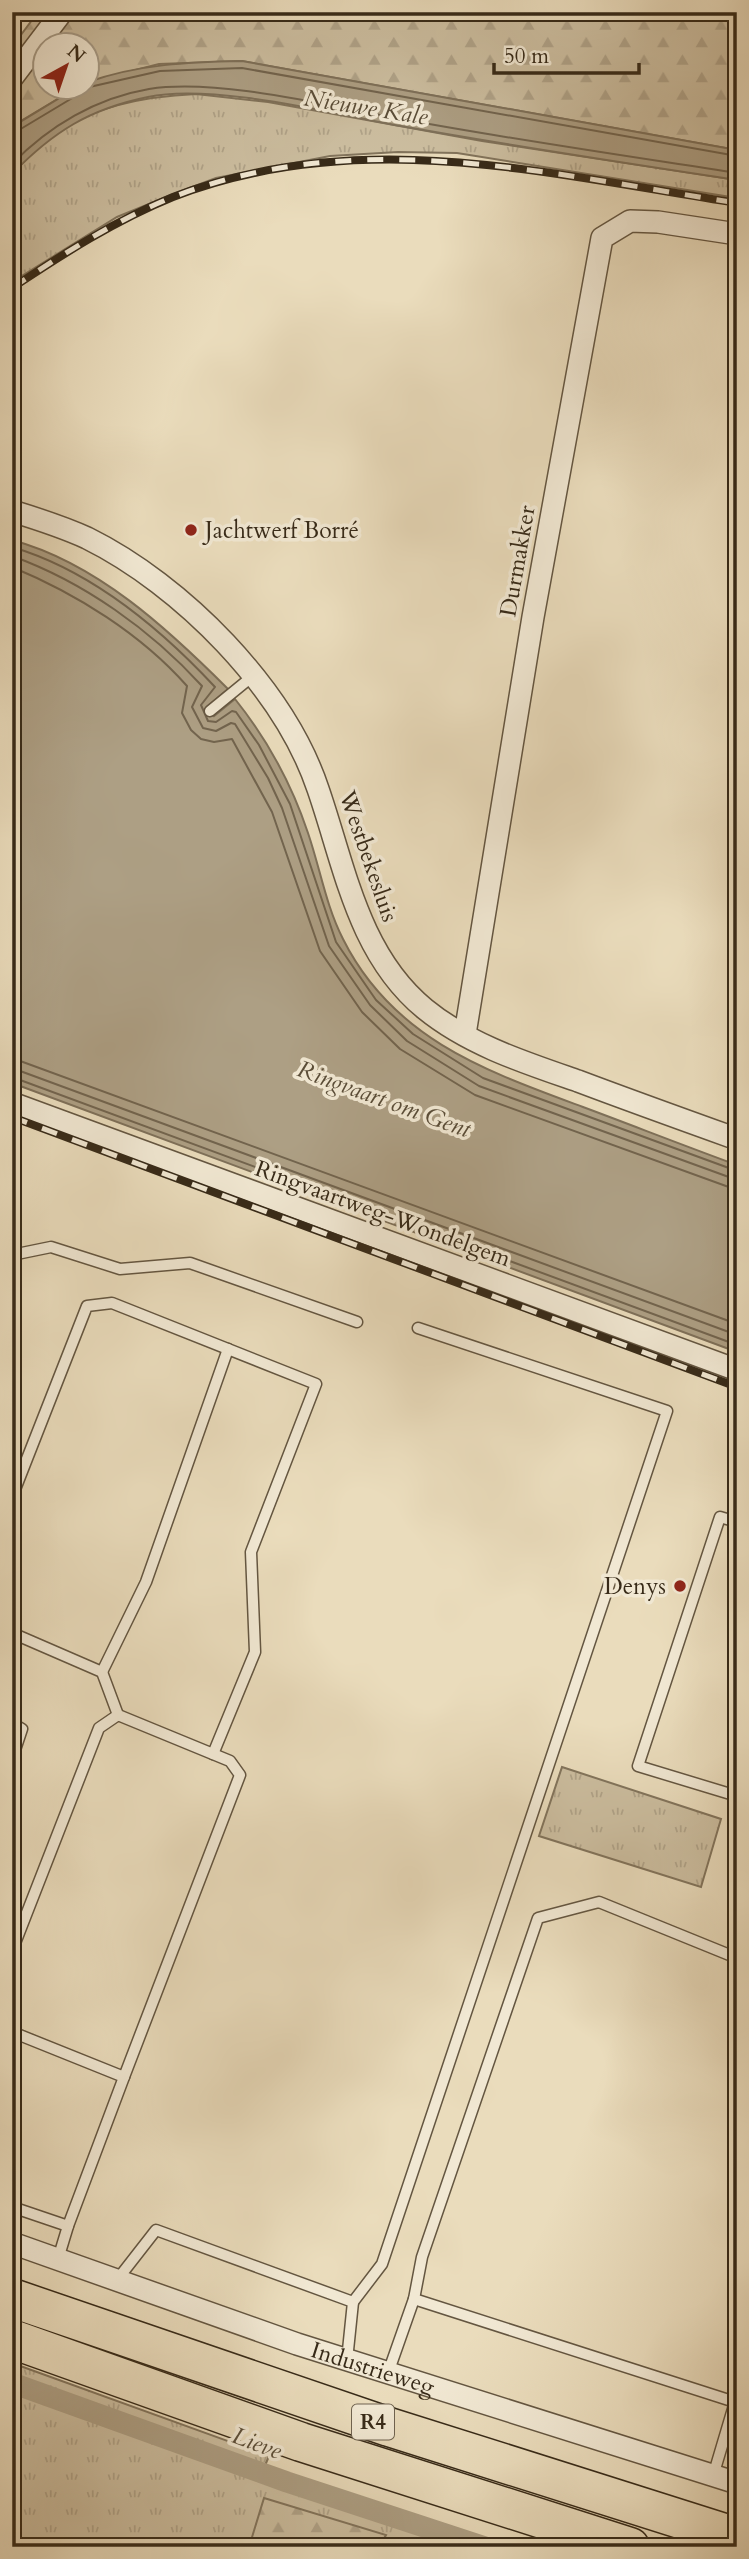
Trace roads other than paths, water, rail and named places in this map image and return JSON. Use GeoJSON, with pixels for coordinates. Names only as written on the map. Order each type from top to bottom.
{"type":"FeatureCollection","features":[{"type":"Feature","properties":{"kind":"highway","name":"R4"},"geometry":{"type":"LineString","coordinates":[[12,2298],[389,2427],[737,2537]]}},
{"type":"Feature","properties":{"kind":"highway","name":"R4"},"geometry":{"type":"LineString","coordinates":[[12,2339],[301,2442],[630,2547]]}},
{"type":"Feature","properties":{"kind":"street"},"geometry":{"type":"LineString","coordinates":[[12,78],[62,12]]}},
{"type":"Feature","properties":{"kind":"street","name":"Durmakker"},"geometry":{"type":"LineString","coordinates":[[464,1034],[533,617],[602,238],[630,221],[657,222],[737,234]]}},
{"type":"Feature","properties":{"kind":"street","name":"Westbekesluis"},"geometry":{"type":"LineString","coordinates":[[12,511],[54,524],[118,557],[203,622],[254,675],[291,732],[317,786],[358,916],[370,942],[399,982],[426,1009],[464,1034],[503,1054],[737,1139]]}},
{"type":"Feature","properties":{"kind":"street","name":"Ringvaartweg-Wondelgem"},"geometry":{"type":"LineString","coordinates":[[12,1103],[737,1370]]}},
{"type":"Feature","properties":{"kind":"street","name":"Industrieweg"},"geometry":{"type":"LineString","coordinates":[[12,2243],[347,2360],[737,2483]]}},
{"type":"Feature","properties":{"kind":"lane"},"geometry":{"type":"LineString","coordinates":[[210,712],[254,675]]}},
{"type":"Feature","properties":{"kind":"lane"},"geometry":{"type":"LineString","coordinates":[[12,1255],[51,1247],[120,1269],[190,1263],[357,1322]]}},
{"type":"Feature","properties":{"kind":"lane"},"geometry":{"type":"LineString","coordinates":[[12,1497],[87,1306],[112,1303],[316,1384],[251,1552],[256,1652],[213,1754]]}},
{"type":"Feature","properties":{"kind":"lane"},"geometry":{"type":"LineString","coordinates":[[347,2360],[353,2302],[382,2263],[667,1411],[418,1328]]}},
{"type":"Feature","properties":{"kind":"lane"},"geometry":{"type":"LineString","coordinates":[[102,1672],[146,1582],[228,1349]]}},
{"type":"Feature","properties":{"kind":"lane"},"geometry":{"type":"LineString","coordinates":[[737,1522],[720,1517],[638,1766],[737,1796]]}},
{"type":"Feature","properties":{"kind":"lane"},"geometry":{"type":"LineString","coordinates":[[12,1633],[102,1672],[118,1715],[230,1761],[240,1775],[124,2077],[58,2259]]}},
{"type":"Feature","properties":{"kind":"lane"},"geometry":{"type":"LineString","coordinates":[[12,1951],[99,1728],[118,1715]]}},
{"type":"Feature","properties":{"kind":"lane"},"geometry":{"type":"LineString","coordinates":[[12,1723],[22,1729],[12,1759]]}},
{"type":"Feature","properties":{"kind":"lane"},"geometry":{"type":"LineString","coordinates":[[388,2373],[414,2299],[422,2257],[538,1918],[599,1902],[737,1958]]}},
{"type":"Feature","properties":{"kind":"lane"},"geometry":{"type":"LineString","coordinates":[[12,2032],[124,2077]]}},
{"type":"Feature","properties":{"kind":"lane"},"geometry":{"type":"LineString","coordinates":[[12,2207],[68,2226]]}},
{"type":"Feature","properties":{"kind":"lane"},"geometry":{"type":"LineString","coordinates":[[117,2280],[156,2230],[353,2302]]}},
{"type":"Feature","properties":{"kind":"lane"},"geometry":{"type":"LineString","coordinates":[[414,2299],[735,2402],[713,2476]]}},
{"type":"Feature","properties":{"kind":"water","name":"Nieuwe Kale"},"geometry":{"type":"Polygon","coordinates":[[[242,61],[737,150],[737,180],[401,126],[273,102],[205,94],[148,97],[108,108],[57,134],[12,174],[12,123],[15,125],[53,102],[102,102],[102,78],[126,71],[183,63],[242,61]]]}},
{"type":"Feature","properties":{"kind":"water","name":"Ringvaart om Gent"},"geometry":{"type":"Polygon","coordinates":[[[12,540],[43,551],[102,581],[156,622],[228,689],[207,707],[214,716],[235,699],[258,730],[278,763],[302,815],[332,913],[343,939],[364,973],[388,1002],[415,1027],[445,1047],[512,1080],[737,1165],[737,1352],[12,1083],[12,540]]]}},
{"type":"Feature","properties":{"kind":"waterway","name":"Lieve"},"geometry":{"type":"LineString","coordinates":[[12,2383],[287,2482],[485,2547]]}},
{"type":"Feature","properties":{"kind":"railway"},"geometry":{"type":"LineString","coordinates":[[12,288],[110,227],[173,197],[243,175],[313,163],[383,160],[454,162],[525,169],[737,203]]}},
{"type":"Feature","properties":{"kind":"railway"},"geometry":{"type":"LineString","coordinates":[[12,1117],[737,1387]]}},
{"type":"Feature","properties":{"kind":"place","name":"Jachtwerf Borré"},"geometry":{"type":"Point","coordinates":[191,530]}},
{"type":"Feature","properties":{"kind":"place","name":"Denys"},"geometry":{"type":"Point","coordinates":[680,1586]}}]}
